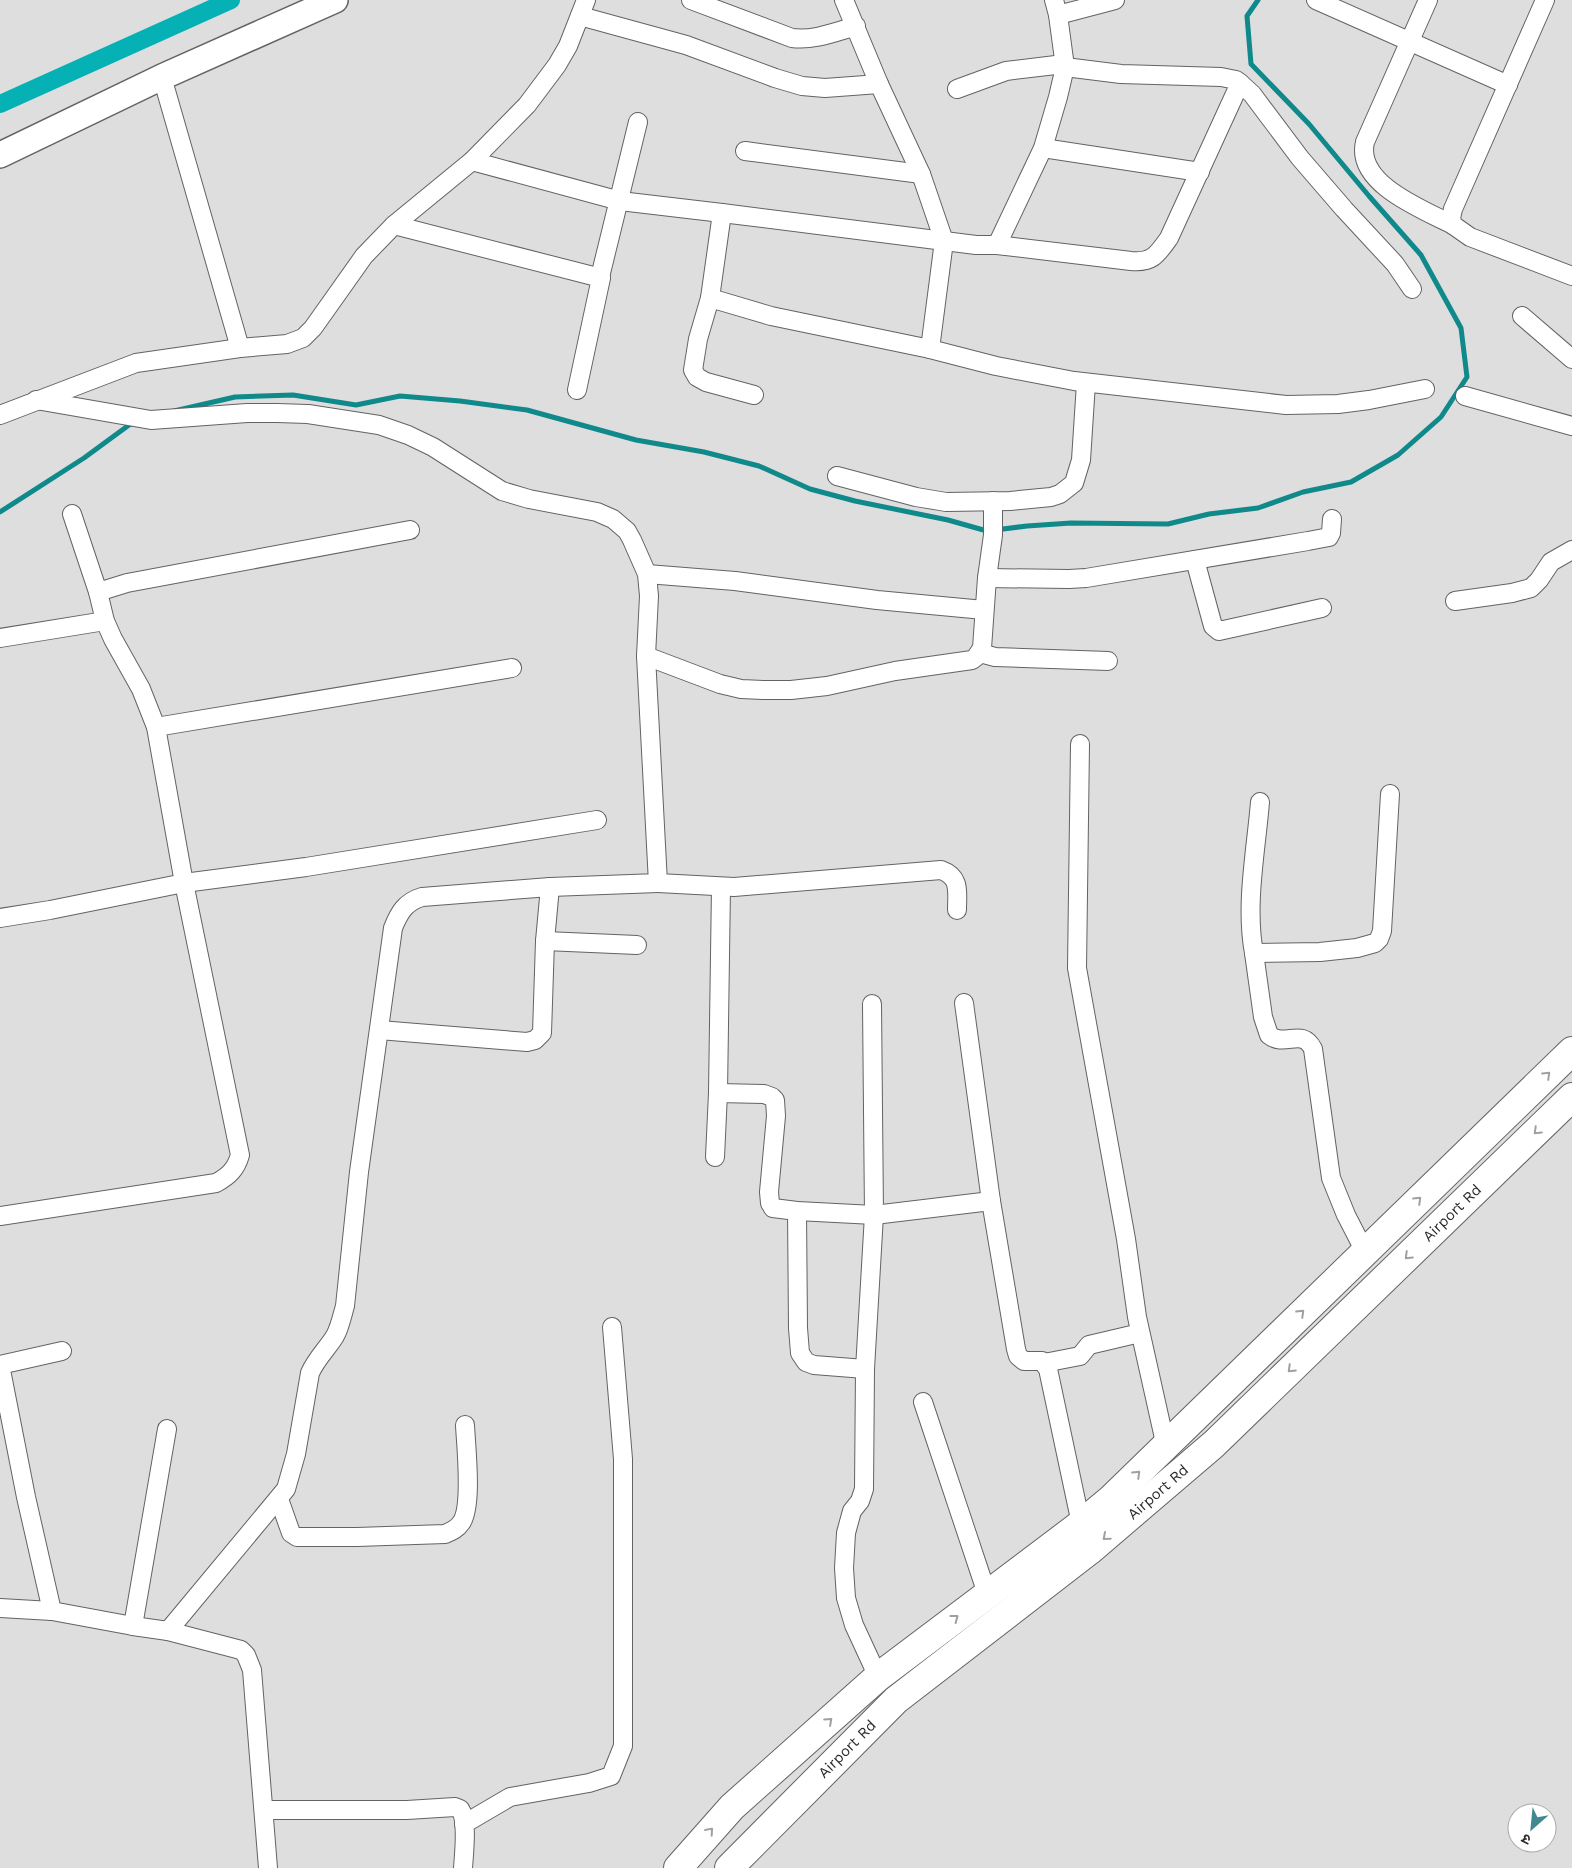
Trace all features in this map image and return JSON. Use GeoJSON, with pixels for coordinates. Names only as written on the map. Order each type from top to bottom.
{"type":"FeatureCollection","features":[{"type":"Feature","properties":{"kind":"main road"},"geometry":{"type":"LineString","coordinates":[[678,1868],[732,1807],[878,1677],[1081,1524],[1111,1499],[1572,1051]]}},
{"type":"Feature","properties":{"kind":"main road","name":"Airport Rd"},"geometry":{"type":"LineString","coordinates":[[729,1868],[896,1700],[1088,1551],[1214,1444],[1572,1097]]}},
{"type":"Feature","properties":{"kind":"street"},"geometry":{"type":"LineString","coordinates":[[0,155],[162,78],[334,0]]}},
{"type":"Feature","properties":{"kind":"street"},"geometry":{"type":"LineString","coordinates":[[0,415],[136,363],[240,348],[287,344],[303,338],[314,328],[364,256],[394,225],[472,161],[527,105],[552,72],[568,46],[586,0]]}},
{"type":"Feature","properties":{"kind":"street"},"geometry":{"type":"LineString","coordinates":[[690,0],[792,38],[810,38],[856,26]]}},
{"type":"Feature","properties":{"kind":"street"},"geometry":{"type":"LineString","coordinates":[[844,0],[879,84],[921,174],[944,240],[930,349]]}},
{"type":"Feature","properties":{"kind":"street"},"geometry":{"type":"LineString","coordinates":[[997,245],[1043,148],[1058,97],[1065,66],[1056,7],[1115,0]]}},
{"type":"Feature","properties":{"kind":"street"},"geometry":{"type":"LineString","coordinates":[[1316,0],[1508,85]]}},
{"type":"Feature","properties":{"kind":"street"},"geometry":{"type":"LineString","coordinates":[[1428,0],[1365,142],[1362,152],[1369,170],[1383,185],[1401,199],[1453,225],[1470,237],[1572,276]]}},
{"type":"Feature","properties":{"kind":"street"},"geometry":{"type":"LineString","coordinates":[[1453,225],[1451,218],[1453,209],[1545,0]]}},
{"type":"Feature","properties":{"kind":"street"},"geometry":{"type":"LineString","coordinates":[[580,16],[686,46],[802,86],[825,88],[879,84]]}},
{"type":"Feature","properties":{"kind":"street"},"geometry":{"type":"LineString","coordinates":[[957,89],[1006,71],[1065,66],[1121,74],[1221,77],[1236,80],[1252,94],[1300,158],[1395,264],[1412,289]]}},
{"type":"Feature","properties":{"kind":"street"},"geometry":{"type":"LineString","coordinates":[[162,78],[240,348]]}},
{"type":"Feature","properties":{"kind":"street"},"geometry":{"type":"LineString","coordinates":[[472,161],[620,201],[976,245],[997,245],[1131,261],[1149,260],[1158,254],[1169,238],[1240,83]]}},
{"type":"Feature","properties":{"kind":"street"},"geometry":{"type":"LineString","coordinates":[[577,390],[600,277],[638,122]]}},
{"type":"Feature","properties":{"kind":"street"},"geometry":{"type":"LineString","coordinates":[[1043,148],[1200,172]]}},
{"type":"Feature","properties":{"kind":"street"},"geometry":{"type":"LineString","coordinates":[[745,151],[921,174]]}},
{"type":"Feature","properties":{"kind":"street"},"geometry":{"type":"LineString","coordinates":[[722,213],[710,298],[698,339],[693,370],[697,377],[706,382],[754,395]]}},
{"type":"Feature","properties":{"kind":"street"},"geometry":{"type":"LineString","coordinates":[[394,225],[600,277]]}},
{"type":"Feature","properties":{"kind":"street"},"geometry":{"type":"LineString","coordinates":[[710,298],[771,316],[930,349],[996,366],[1086,383],[1286,405],[1338,404],[1425,389]]}},
{"type":"Feature","properties":{"kind":"street"},"geometry":{"type":"LineString","coordinates":[[1522,316],[1572,359]]}},
{"type":"Feature","properties":{"kind":"street"},"geometry":{"type":"LineString","coordinates":[[837,476],[929,500],[946,502],[993,505],[1051,497],[1060,494],[1074,483],[1081,460],[1086,383]]}},
{"type":"Feature","properties":{"kind":"street"},"geometry":{"type":"LineString","coordinates":[[1465,396],[1572,426]]}},
{"type":"Feature","properties":{"kind":"street"},"geometry":{"type":"LineString","coordinates":[[36,400],[120,413],[151,420],[238,413],[277,413],[308,414],[379,425],[408,435],[433,447],[502,491],[530,499],[597,512],[613,519],[627,531],[647,574],[649,596],[646,656],[658,884]]}},
{"type":"Feature","properties":{"kind":"street"},"geometry":{"type":"LineString","coordinates":[[646,656],[727,686],[741,689],[782,690],[827,686],[895,671],[972,660],[980,653],[982,648],[987,578],[993,535],[993,505]]}},
{"type":"Feature","properties":{"kind":"street"},"geometry":{"type":"LineString","coordinates":[[0,1216],[216,1183],[229,1176],[237,1165],[240,1155],[184,883],[156,727],[141,689],[113,639],[105,620],[98,592],[72,514]]}},
{"type":"Feature","properties":{"kind":"street"},"geometry":{"type":"LineString","coordinates":[[987,578],[1069,580],[1326,538],[1331,533],[1332,519]]}},
{"type":"Feature","properties":{"kind":"street"},"geometry":{"type":"LineString","coordinates":[[98,592],[127,583],[410,530]]}},
{"type":"Feature","properties":{"kind":"street"},"geometry":{"type":"LineString","coordinates":[[1455,602],[1531,588],[1551,562],[1572,550]]}},
{"type":"Feature","properties":{"kind":"street"},"geometry":{"type":"LineString","coordinates":[[1196,560],[1213,626],[1219,631],[1322,608]]}},
{"type":"Feature","properties":{"kind":"street"},"geometry":{"type":"LineString","coordinates":[[647,574],[735,581],[877,600],[984,610]]}},
{"type":"Feature","properties":{"kind":"street"},"geometry":{"type":"LineString","coordinates":[[0,638],[105,620]]}},
{"type":"Feature","properties":{"kind":"street"},"geometry":{"type":"LineString","coordinates":[[980,653],[995,657],[1108,661]]}},
{"type":"Feature","properties":{"kind":"street"},"geometry":{"type":"LineString","coordinates":[[156,727],[512,668]]}},
{"type":"Feature","properties":{"kind":"street"},"geometry":{"type":"LineString","coordinates":[[1080,744],[1077,968],[1126,1240],[1140,1333],[1166,1447]]}},
{"type":"Feature","properties":{"kind":"street"},"geometry":{"type":"LineString","coordinates":[[1254,953],[1320,952],[1357,948],[1375,943],[1382,931],[1390,794]]}},
{"type":"Feature","properties":{"kind":"street"},"geometry":{"type":"LineString","coordinates":[[1260,802],[1251,906],[1251,936],[1263,1017],[1268,1035],[1277,1040],[1304,1039],[1309,1042],[1313,1049],[1331,1178],[1346,1215],[1365,1252]]}},
{"type":"Feature","properties":{"kind":"street"},"geometry":{"type":"LineString","coordinates":[[0,918],[184,883],[306,867],[597,820]]}},
{"type":"Feature","properties":{"kind":"street"},"geometry":{"type":"LineString","coordinates":[[168,1630],[279,1499],[286,1489],[290,1478],[310,1373],[316,1361],[335,1336],[345,1306],[359,1172],[393,928],[399,912],[412,900],[422,897],[550,888],[658,884],[734,888],[940,870],[952,875],[954,878],[957,889],[956,910]]}},
{"type":"Feature","properties":{"kind":"street"},"geometry":{"type":"LineString","coordinates":[[715,1157],[718,1093],[721,886]]}},
{"type":"Feature","properties":{"kind":"street"},"geometry":{"type":"LineString","coordinates":[[379,1030],[527,1042],[535,1040],[542,1033],[545,941],[550,888]]}},
{"type":"Feature","properties":{"kind":"street"},"geometry":{"type":"LineString","coordinates":[[545,941],[637,945]]}},
{"type":"Feature","properties":{"kind":"street"},"geometry":{"type":"LineString","coordinates":[[964,1003],[991,1201],[1016,1349],[1018,1356],[1024,1361],[1038,1360],[1044,1363],[1048,1370],[1081,1524]]}},
{"type":"Feature","properties":{"kind":"street"},"geometry":{"type":"LineString","coordinates":[[872,1004],[874,1216],[865,1369],[864,1489],[860,1501],[852,1511],[848,1522],[844,1568],[846,1598],[854,1625],[878,1677]]}},
{"type":"Feature","properties":{"kind":"street"},"geometry":{"type":"LineString","coordinates":[[718,1093],[764,1094],[772,1096],[775,1100],[776,1116],[770,1203],[777,1210],[874,1216],[991,1201]]}},
{"type":"Feature","properties":{"kind":"street"},"geometry":{"type":"LineString","coordinates":[[797,1212],[800,1353],[806,1362],[814,1364],[865,1369]]}},
{"type":"Feature","properties":{"kind":"street"},"geometry":{"type":"LineString","coordinates":[[464,1824],[510,1797],[589,1783],[611,1776],[623,1746],[623,1459],[612,1327]]}},
{"type":"Feature","properties":{"kind":"street"},"geometry":{"type":"LineString","coordinates":[[1044,1363],[1080,1356],[1089,1345],[1140,1333]]}},
{"type":"Feature","properties":{"kind":"street"},"geometry":{"type":"LineString","coordinates":[[52,1611],[26,1497],[0,1365],[62,1351]]}},
{"type":"Feature","properties":{"kind":"street"},"geometry":{"type":"LineString","coordinates":[[923,1402],[987,1594]]}},
{"type":"Feature","properties":{"kind":"street"},"geometry":{"type":"LineString","coordinates":[[279,1499],[291,1533],[301,1538],[445,1534],[455,1530],[462,1522],[468,1505],[465,1425]]}},
{"type":"Feature","properties":{"kind":"street"},"geometry":{"type":"LineString","coordinates":[[133,1626],[167,1429]]}},
{"type":"Feature","properties":{"kind":"street"},"geometry":{"type":"LineString","coordinates":[[0,1608],[52,1611],[133,1626],[168,1630],[236,1648],[246,1655],[252,1670],[268,1868]]}},
{"type":"Feature","properties":{"kind":"street"},"geometry":{"type":"LineString","coordinates":[[264,1810],[455,1808],[462,1811],[464,1824],[463,1868]]}},
{"type":"Feature","properties":{"kind":"waterway"},"geometry":{"type":"LineString","coordinates":[[0,104],[231,0]]}},
{"type":"Feature","properties":{"kind":"waterway"},"geometry":{"type":"LineString","coordinates":[[174,411],[235,397],[293,395],[356,405],[400,396],[460,401],[527,410],[636,440],[704,452],[759,466],[810,489],[855,501],[948,520],[987,531],[1071,523],[1168,524],[1209,514],[1258,508],[1303,492],[1351,482],[1398,455],[1441,417],[1467,377],[1461,328],[1421,255],[1309,124],[1251,64],[1247,16],[1258,0]]}},
{"type":"Feature","properties":{"kind":"waterway"},"geometry":{"type":"LineString","coordinates":[[0,512],[84,458],[129,425],[135,423]]}}]}
